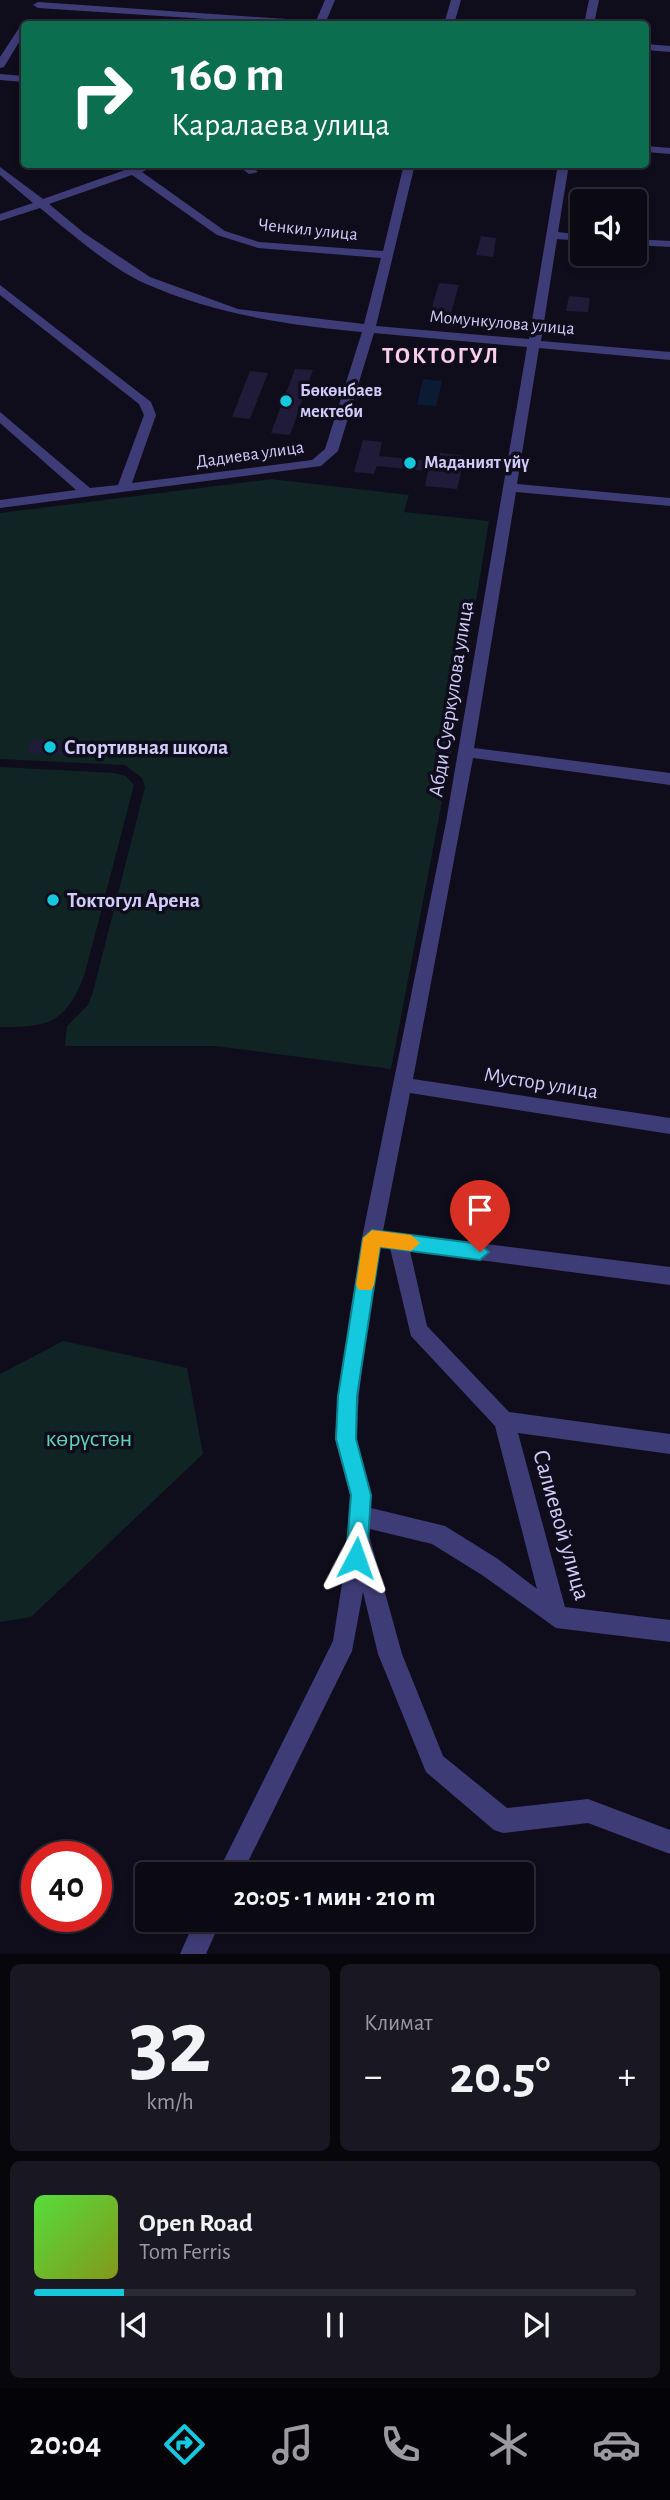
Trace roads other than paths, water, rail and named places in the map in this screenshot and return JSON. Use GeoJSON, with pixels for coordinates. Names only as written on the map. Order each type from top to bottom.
{"type":"FeatureCollection","features":[{"type":"Feature","properties":{"kind":"street"},"geometry":{"type":"LineString","coordinates":[[121,21],[132,0]]}},
{"type":"Feature","properties":{"kind":"street"},"geometry":{"type":"LineString","coordinates":[[320,21],[330,0]]}},
{"type":"Feature","properties":{"kind":"street"},"geometry":{"type":"LineString","coordinates":[[450,21],[456,0]]}},
{"type":"Feature","properties":{"kind":"street"},"geometry":{"type":"LineString","coordinates":[[590,21],[594,0]]}},
{"type":"Feature","properties":{"kind":"street"},"geometry":{"type":"LineString","coordinates":[[28,21],[40,3],[271,21]]}},
{"type":"Feature","properties":{"kind":"street"},"geometry":{"type":"LineString","coordinates":[[0,65],[21,32]]}},
{"type":"Feature","properties":{"kind":"street"},"geometry":{"type":"LineString","coordinates":[[649,47],[670,49]]}},
{"type":"Feature","properties":{"kind":"street"},"geometry":{"type":"LineString","coordinates":[[0,78],[21,79]]}},
{"type":"Feature","properties":{"kind":"street"},"geometry":{"type":"LineString","coordinates":[[649,149],[670,150]]}},
{"type":"Feature","properties":{"kind":"street"},"geometry":{"type":"LineString","coordinates":[[0,218],[127,168]]}},
{"type":"Feature","properties":{"kind":"street","name":"Ченкил улица"},"geometry":{"type":"LineString","coordinates":[[127,168],[221,233],[258,245],[387,255]]}},
{"type":"Feature","properties":{"kind":"street"},"geometry":{"type":"LineString","coordinates":[[248,168],[253,172]]}},
{"type":"Feature","properties":{"kind":"street","name":"Дадиева улица"},"geometry":{"type":"LineString","coordinates":[[0,503],[316,463],[331,451],[369,329],[409,168]]}},
{"type":"Feature","properties":{"kind":"street","name":"Абди Суеркулова улица"},"geometry":{"type":"LineString","coordinates":[[359,1523],[361,1495],[346,1439],[348,1396],[372,1238],[404,1085],[466,752],[563,168]]}},
{"type":"Feature","properties":{"kind":"street","name":"Момункулова улица"},"geometry":{"type":"LineString","coordinates":[[0,170],[80,235],[146,280],[236,312],[369,329],[670,356]]}},
{"type":"Feature","properties":{"kind":"street"},"geometry":{"type":"LineString","coordinates":[[552,235],[570,237]]}},
{"type":"Feature","properties":{"kind":"street"},"geometry":{"type":"LineString","coordinates":[[647,243],[670,244]]}},
{"type":"Feature","properties":{"kind":"street"},"geometry":{"type":"LineString","coordinates":[[0,289],[145,402],[150,415],[123,489]]}},
{"type":"Feature","properties":{"kind":"street"},"geometry":{"type":"LineString","coordinates":[[0,416],[87,493]]}},
{"type":"Feature","properties":{"kind":"street"},"geometry":{"type":"LineString","coordinates":[[510,487],[670,502]]}},
{"type":"Feature","properties":{"kind":"street"},"geometry":{"type":"LineString","coordinates":[[466,752],[670,779]]}},
{"type":"Feature","properties":{"kind":"street","name":"Мустор улица"},"geometry":{"type":"LineString","coordinates":[[404,1085],[670,1126]]}},
{"type":"Feature","properties":{"kind":"street"},"geometry":{"type":"LineString","coordinates":[[372,1238],[670,1276]]}},
{"type":"Feature","properties":{"kind":"street"},"geometry":{"type":"LineString","coordinates":[[398,1241],[418,1330],[504,1421],[670,1444]]}},
{"type":"Feature","properties":{"kind":"street","name":"Салиевой улица"},"geometry":{"type":"LineString","coordinates":[[504,1421],[556,1617],[670,1631]]}},
{"type":"Feature","properties":{"kind":"street"},"geometry":{"type":"LineString","coordinates":[[359,1523],[437,1534],[490,1567],[556,1617]]}},
{"type":"Feature","properties":{"kind":"street"},"geometry":{"type":"LineString","coordinates":[[359,1523],[390,1654],[434,1764],[503,1821],[588,1811],[670,1842]]}},
{"type":"Feature","properties":{"kind":"street"},"geometry":{"type":"LineString","coordinates":[[235,1862],[344,1643],[359,1523]]}},
{"type":"Feature","properties":{"kind":"street"},"geometry":{"type":"LineString","coordinates":[[193,1954],[203,1932]]}},
{"type":"Feature","properties":{"kind":"water"},"geometry":{"type":"Polygon","coordinates":[[[423,379],[442,381],[436,406],[417,405],[423,379]]]}},
{"type":"Feature","properties":{"kind":"place","name":"Бөкөнбаев мектеби"},"geometry":{"type":"Point","coordinates":[286,401]}},
{"type":"Feature","properties":{"kind":"place","name":"Маданият үйү"},"geometry":{"type":"Point","coordinates":[410,463]}},
{"type":"Feature","properties":{"kind":"place","name":"Спортивная школа"},"geometry":{"type":"Point","coordinates":[50,747]}},
{"type":"Feature","properties":{"kind":"place","name":"Токтогул Арена"},"geometry":{"type":"Point","coordinates":[53,900]}},
{"type":"Feature","properties":{"kind":"district","name":"ТОКТОГУЛ"},"geometry":{"type":"Point","coordinates":[441,356]}},
{"type":"Feature","properties":{"kind":"park label","name":"көрүстөн"},"geometry":{"type":"Point","coordinates":[89,1439]}}]}
